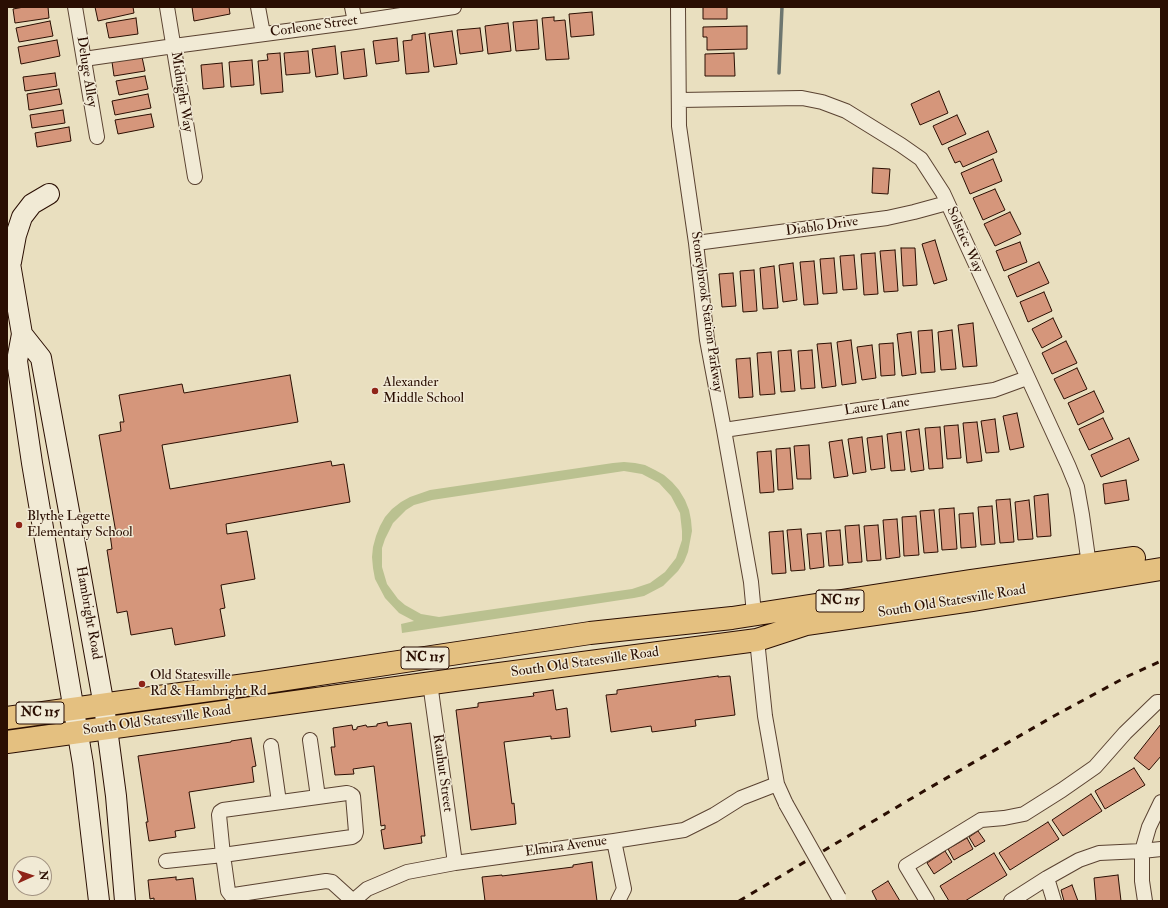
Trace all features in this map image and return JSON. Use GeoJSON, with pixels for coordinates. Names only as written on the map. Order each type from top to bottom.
{"type":"FeatureCollection","features":[{"type":"Feature","properties":{"kind":"main road"},"geometry":{"type":"LineString","coordinates":[[9,255],[22,217],[32,204],[49,194]]}},
{"type":"Feature","properties":{"kind":"main road","name":"Hambright Road"},"geometry":{"type":"LineString","coordinates":[[9,255],[22,334],[17,360],[32,463],[83,764],[99,901]]}},
{"type":"Feature","properties":{"kind":"main road","name":"Hambright Road"},"geometry":{"type":"LineString","coordinates":[[22,334],[41,358],[104,706],[116,796],[125,901]]}},
{"type":"Feature","properties":{"kind":"main road","name":"South Old Statesville Road"},"geometry":{"type":"LineString","coordinates":[[7,718],[260,684],[590,633],[754,614],[914,589],[1161,555]]}},
{"type":"Feature","properties":{"kind":"main road","name":"South Old Statesville Road"},"geometry":{"type":"LineString","coordinates":[[7,742],[757,640],[806,624],[972,600],[1161,569]]}},
{"type":"Feature","properties":{"kind":"main road"},"geometry":{"type":"LineString","coordinates":[[757,640],[759,632],[762,628],[767,623],[773,621],[863,606],[914,589]]}},
{"type":"Feature","properties":{"kind":"main road"},"geometry":{"type":"LineString","coordinates":[[634,656],[645,647],[656,641],[679,636],[738,628],[746,625],[754,614]]}},
{"type":"Feature","properties":{"kind":"street","name":"Deluge Alley"},"geometry":{"type":"LineString","coordinates":[[75,7],[97,137]]}},
{"type":"Feature","properties":{"kind":"street","name":"Midnight Way"},"geometry":{"type":"LineString","coordinates":[[167,7],[195,178]]}},
{"type":"Feature","properties":{"kind":"street"},"geometry":{"type":"LineString","coordinates":[[258,7],[263,34]]}},
{"type":"Feature","properties":{"kind":"street"},"geometry":{"type":"LineString","coordinates":[[352,7],[354,22]]}},
{"type":"Feature","properties":{"kind":"street","name":"Corleone Street"},"geometry":{"type":"LineString","coordinates":[[84,59],[354,22],[437,8],[454,7]]}},
{"type":"Feature","properties":{"kind":"street","name":"Stoneybrook Station Parkway"},"geometry":{"type":"LineString","coordinates":[[678,7],[680,100],[679,126],[696,243],[707,340],[724,430],[750,582],[754,614]]}},
{"type":"Feature","properties":{"kind":"street","name":"Solstice Way"},"geometry":{"type":"LineString","coordinates":[[680,100],[802,98],[822,102],[846,111],[921,159],[943,193],[1068,465],[1076,487],[1082,515],[1089,565]]}},
{"type":"Feature","properties":{"kind":"street","name":"Diablo Drive"},"geometry":{"type":"LineString","coordinates":[[696,243],[887,218],[947,202]]}},
{"type":"Feature","properties":{"kind":"street","name":"Laure Lane"},"geometry":{"type":"LineString","coordinates":[[724,430],[994,390],[1027,378]]}},
{"type":"Feature","properties":{"kind":"street"},"geometry":{"type":"LineString","coordinates":[[757,640],[765,716],[777,784],[786,804],[840,900]]}},
{"type":"Feature","properties":{"kind":"street","name":"Rauhut Street"},"geometry":{"type":"LineString","coordinates":[[430,684],[455,863]]}},
{"type":"Feature","properties":{"kind":"street"},"geometry":{"type":"LineString","coordinates":[[927,901],[906,866],[981,820],[1024,814],[1062,790],[1095,767],[1125,733],[1157,702],[1161,702]]}},
{"type":"Feature","properties":{"kind":"street"},"geometry":{"type":"LineString","coordinates":[[310,740],[318,797]]}},
{"type":"Feature","properties":{"kind":"street"},"geometry":{"type":"LineString","coordinates":[[271,746],[279,802]]}},
{"type":"Feature","properties":{"kind":"street","name":"Elmira Avenue"},"geometry":{"type":"LineString","coordinates":[[353,901],[367,888],[407,872],[455,863],[684,830],[714,815],[741,798],[777,784]]}},
{"type":"Feature","properties":{"kind":"street"},"geometry":{"type":"LineString","coordinates":[[166,861],[223,855],[344,838],[355,835],[353,796],[347,793],[223,810],[219,815],[223,855],[228,891],[231,895],[326,881],[332,882],[353,901]]}},
{"type":"Feature","properties":{"kind":"street"},"geometry":{"type":"LineString","coordinates":[[1145,901],[1142,881],[1142,851],[1149,827],[1161,802]]}},
{"type":"Feature","properties":{"kind":"street"},"geometry":{"type":"LineString","coordinates":[[614,841],[624,889],[618,901]]}},
{"type":"Feature","properties":{"kind":"street"},"geometry":{"type":"LineString","coordinates":[[1011,901],[1079,860],[1099,853],[1161,849]]}},
{"type":"Feature","properties":{"kind":"street"},"geometry":{"type":"LineString","coordinates":[[1047,878],[1054,901]]}},
{"type":"Feature","properties":{"kind":"green space"},"geometry":{"type":"Polygon","coordinates":[[[613,463],[635,463],[645,465],[655,470],[672,482],[685,500],[689,510],[692,531],[688,552],[678,571],[663,586],[644,596],[634,598],[402,633],[401,624],[414,621],[399,613],[385,598],[375,579],[372,557],[373,547],[380,526],[392,509],[410,497],[430,490],[613,463]],[[624,471],[432,500],[414,505],[406,510],[393,523],[385,539],[382,548],[382,567],[387,584],[398,599],[405,605],[421,614],[439,617],[632,589],[650,583],[665,572],[676,558],[682,540],[682,531],[680,513],[671,496],[659,483],[642,474],[624,471]]]}},
{"type":"Feature","properties":{"kind":"building"},"geometry":{"type":"Polygon","coordinates":[[[24,7],[48,7],[49,18],[15,23],[13,9],[24,7]]]}},
{"type":"Feature","properties":{"kind":"building"},"geometry":{"type":"Polygon","coordinates":[[[95,7],[133,7],[134,13],[98,21],[95,7]]]}},
{"type":"Feature","properties":{"kind":"building"},"geometry":{"type":"Polygon","coordinates":[[[192,7],[229,7],[230,14],[194,21],[192,7]]]}},
{"type":"Feature","properties":{"kind":"building"},"geometry":{"type":"Polygon","coordinates":[[[703,7],[727,7],[727,19],[703,19],[703,7]]]}},
{"type":"Feature","properties":{"kind":"building"},"geometry":{"type":"Polygon","coordinates":[[[592,12],[594,35],[571,37],[569,14],[592,12]]]}},
{"type":"Feature","properties":{"kind":"building"},"geometry":{"type":"Polygon","coordinates":[[[554,17],[554,21],[565,20],[569,59],[546,60],[542,18],[554,17]]]}},
{"type":"Feature","properties":{"kind":"building"},"geometry":{"type":"Polygon","coordinates":[[[136,18],[138,34],[109,38],[106,23],[136,18]]]}},
{"type":"Feature","properties":{"kind":"building"},"geometry":{"type":"Polygon","coordinates":[[[537,20],[539,49],[516,51],[513,22],[537,20]]]}},
{"type":"Feature","properties":{"kind":"building"},"geometry":{"type":"Polygon","coordinates":[[[50,21],[53,36],[19,42],[16,28],[50,21]]]}},
{"type":"Feature","properties":{"kind":"building"},"geometry":{"type":"Polygon","coordinates":[[[508,23],[511,51],[488,54],[485,26],[508,23]]]}},
{"type":"Feature","properties":{"kind":"building"},"geometry":{"type":"Polygon","coordinates":[[[747,26],[747,49],[707,50],[707,37],[703,37],[703,27],[747,26]]]}},
{"type":"Feature","properties":{"kind":"building"},"geometry":{"type":"Polygon","coordinates":[[[480,28],[483,51],[460,54],[457,30],[480,28]]]}},
{"type":"Feature","properties":{"kind":"building"},"geometry":{"type":"Polygon","coordinates":[[[452,31],[457,64],[434,67],[429,34],[452,31]]]}},
{"type":"Feature","properties":{"kind":"building"},"geometry":{"type":"Polygon","coordinates":[[[425,33],[429,72],[406,74],[403,41],[412,40],[412,35],[425,33]]]}},
{"type":"Feature","properties":{"kind":"building"},"geometry":{"type":"Polygon","coordinates":[[[397,38],[399,61],[376,64],[373,41],[397,38]]]}},
{"type":"Feature","properties":{"kind":"building"},"geometry":{"type":"Polygon","coordinates":[[[57,40],[60,56],[21,64],[18,47],[57,40]]]}},
{"type":"Feature","properties":{"kind":"building"},"geometry":{"type":"Polygon","coordinates":[[[335,46],[338,74],[316,77],[312,49],[335,46]]]}},
{"type":"Feature","properties":{"kind":"building"},"geometry":{"type":"Polygon","coordinates":[[[364,49],[367,76],[344,79],[341,52],[364,49]]]}},
{"type":"Feature","properties":{"kind":"building"},"geometry":{"type":"Polygon","coordinates":[[[308,51],[310,73],[286,75],[284,53],[308,51]]]}},
{"type":"Feature","properties":{"kind":"building"},"geometry":{"type":"Polygon","coordinates":[[[280,53],[283,92],[261,94],[258,61],[268,60],[267,54],[280,53]]]}},
{"type":"Feature","properties":{"kind":"building"},"geometry":{"type":"Polygon","coordinates":[[[734,53],[735,76],[705,76],[705,54],[734,53]]]}},
{"type":"Feature","properties":{"kind":"building"},"geometry":{"type":"Polygon","coordinates":[[[142,57],[145,71],[114,76],[112,62],[142,57]]]}},
{"type":"Feature","properties":{"kind":"building"},"geometry":{"type":"Polygon","coordinates":[[[252,60],[254,85],[231,87],[229,62],[252,60]]]}},
{"type":"Feature","properties":{"kind":"building"},"geometry":{"type":"Polygon","coordinates":[[[222,63],[224,87],[203,89],[201,65],[222,63]]]}},
{"type":"Feature","properties":{"kind":"building"},"geometry":{"type":"Polygon","coordinates":[[[55,73],[57,86],[25,91],[23,77],[55,73]]]}},
{"type":"Feature","properties":{"kind":"building"},"geometry":{"type":"Polygon","coordinates":[[[145,76],[148,89],[119,95],[116,81],[145,76]]]}},
{"type":"Feature","properties":{"kind":"building"},"geometry":{"type":"Polygon","coordinates":[[[59,89],[62,104],[29,110],[27,94],[59,89]]]}},
{"type":"Feature","properties":{"kind":"building"},"geometry":{"type":"Polygon","coordinates":[[[939,91],[948,113],[920,125],[911,104],[939,91]]]}},
{"type":"Feature","properties":{"kind":"building"},"geometry":{"type":"Polygon","coordinates":[[[148,94],[151,108],[115,115],[112,101],[148,94]]]}},
{"type":"Feature","properties":{"kind":"building"},"geometry":{"type":"Polygon","coordinates":[[[63,110],[65,123],[32,128],[30,115],[63,110]]]}},
{"type":"Feature","properties":{"kind":"building"},"geometry":{"type":"Polygon","coordinates":[[[151,114],[154,127],[118,134],[115,120],[151,114]]]}},
{"type":"Feature","properties":{"kind":"building"},"geometry":{"type":"Polygon","coordinates":[[[957,115],[966,134],[942,145],[933,126],[957,115]]]}},
{"type":"Feature","properties":{"kind":"building"},"geometry":{"type":"Polygon","coordinates":[[[69,127],[71,141],[37,147],[35,133],[69,127]]]}},
{"type":"Feature","properties":{"kind":"building"},"geometry":{"type":"Polygon","coordinates":[[[988,131],[997,152],[963,167],[960,161],[955,163],[948,148],[988,131]]]}},
{"type":"Feature","properties":{"kind":"building"},"geometry":{"type":"Polygon","coordinates":[[[993,159],[1002,181],[970,194],[961,173],[993,159]]]}},
{"type":"Feature","properties":{"kind":"building"},"geometry":{"type":"Polygon","coordinates":[[[873,168],[890,169],[888,194],[872,193],[873,168]]]}},
{"type":"Feature","properties":{"kind":"building"},"geometry":{"type":"Polygon","coordinates":[[[995,189],[1005,210],[983,220],[973,198],[995,189]]]}},
{"type":"Feature","properties":{"kind":"building"},"geometry":{"type":"Polygon","coordinates":[[[1010,212],[1021,234],[995,246],[984,224],[1010,212]]]}},
{"type":"Feature","properties":{"kind":"building"},"geometry":{"type":"Polygon","coordinates":[[[935,240],[947,280],[934,284],[922,244],[935,240]]]}},
{"type":"Feature","properties":{"kind":"building"},"geometry":{"type":"Polygon","coordinates":[[[1020,242],[1027,262],[1004,271],[996,251],[1020,242]]]}},
{"type":"Feature","properties":{"kind":"building"},"geometry":{"type":"Polygon","coordinates":[[[901,248],[915,248],[917,285],[903,286],[901,248]]]}},
{"type":"Feature","properties":{"kind":"building"},"geometry":{"type":"Polygon","coordinates":[[[895,250],[898,291],[884,292],[880,251],[895,250]]]}},
{"type":"Feature","properties":{"kind":"building"},"geometry":{"type":"Polygon","coordinates":[[[875,253],[878,294],[864,295],[861,254],[875,253]]]}},
{"type":"Feature","properties":{"kind":"building"},"geometry":{"type":"Polygon","coordinates":[[[854,255],[857,289],[843,290],[840,256],[854,255]]]}},
{"type":"Feature","properties":{"kind":"building"},"geometry":{"type":"Polygon","coordinates":[[[834,258],[837,293],[823,294],[820,259],[834,258]]]}},
{"type":"Feature","properties":{"kind":"building"},"geometry":{"type":"Polygon","coordinates":[[[814,261],[818,304],[804,305],[800,262],[814,261]]]}},
{"type":"Feature","properties":{"kind":"building"},"geometry":{"type":"Polygon","coordinates":[[[1039,262],[1049,283],[1017,297],[1008,276],[1039,262]]]}},
{"type":"Feature","properties":{"kind":"building"},"geometry":{"type":"Polygon","coordinates":[[[793,263],[797,300],[783,302],[779,265],[793,263]]]}},
{"type":"Feature","properties":{"kind":"building"},"geometry":{"type":"Polygon","coordinates":[[[774,266],[778,308],[763,309],[760,268],[774,266]]]}},
{"type":"Feature","properties":{"kind":"building"},"geometry":{"type":"Polygon","coordinates":[[[754,270],[757,311],[743,312],[740,271],[754,270]]]}},
{"type":"Feature","properties":{"kind":"building"},"geometry":{"type":"Polygon","coordinates":[[[733,273],[736,306],[722,307],[719,274],[733,273]]]}},
{"type":"Feature","properties":{"kind":"building"},"geometry":{"type":"Polygon","coordinates":[[[1044,292],[1052,311],[1028,322],[1020,302],[1044,292]]]}},
{"type":"Feature","properties":{"kind":"building"},"geometry":{"type":"Polygon","coordinates":[[[1053,318],[1062,337],[1042,348],[1032,329],[1053,318]]]}},
{"type":"Feature","properties":{"kind":"building"},"geometry":{"type":"Polygon","coordinates":[[[973,323],[977,366],[963,367],[958,325],[973,323]]]}},
{"type":"Feature","properties":{"kind":"building"},"geometry":{"type":"Polygon","coordinates":[[[932,330],[935,372],[921,373],[918,331],[932,330]]]}},
{"type":"Feature","properties":{"kind":"building"},"geometry":{"type":"Polygon","coordinates":[[[952,330],[956,369],[941,370],[938,332],[952,330]]]}},
{"type":"Feature","properties":{"kind":"building"},"geometry":{"type":"Polygon","coordinates":[[[911,332],[916,374],[902,376],[897,334],[911,332]]]}},
{"type":"Feature","properties":{"kind":"building"},"geometry":{"type":"Polygon","coordinates":[[[851,340],[856,383],[842,385],[837,342],[851,340]]]}},
{"type":"Feature","properties":{"kind":"building"},"geometry":{"type":"Polygon","coordinates":[[[1066,341],[1077,363],[1052,374],[1042,353],[1066,341]]]}},
{"type":"Feature","properties":{"kind":"building"},"geometry":{"type":"Polygon","coordinates":[[[831,343],[836,386],[822,388],[817,344],[831,343]]]}},
{"type":"Feature","properties":{"kind":"building"},"geometry":{"type":"Polygon","coordinates":[[[893,343],[895,375],[881,376],[879,344],[893,343]]]}},
{"type":"Feature","properties":{"kind":"building"},"geometry":{"type":"Polygon","coordinates":[[[872,345],[876,378],[862,380],[857,347],[872,345]]]}},
{"type":"Feature","properties":{"kind":"building"},"geometry":{"type":"Polygon","coordinates":[[[791,350],[795,391],[781,392],[778,351],[791,350]]]}},
{"type":"Feature","properties":{"kind":"building"},"geometry":{"type":"Polygon","coordinates":[[[812,350],[815,388],[801,389],[798,351],[812,350]]]}},
{"type":"Feature","properties":{"kind":"building"},"geometry":{"type":"Polygon","coordinates":[[[771,352],[775,394],[760,395],[757,353],[771,352]]]}},
{"type":"Feature","properties":{"kind":"building"},"geometry":{"type":"Polygon","coordinates":[[[750,358],[753,397],[739,398],[736,359],[750,358]]]}},
{"type":"Feature","properties":{"kind":"building"},"geometry":{"type":"Polygon","coordinates":[[[1077,368],[1087,389],[1064,399],[1054,379],[1077,368]]]}},
{"type":"Feature","properties":{"kind":"building"},"geometry":{"type":"Polygon","coordinates":[[[290,375],[298,422],[162,445],[170,489],[331,461],[332,466],[344,464],[350,502],[226,524],[227,534],[247,531],[255,579],[221,585],[225,608],[220,609],[225,636],[175,645],[172,628],[131,635],[127,611],[117,613],[107,550],[112,549],[110,534],[116,533],[99,435],[121,431],[120,422],[124,422],[119,395],[182,384],[184,393],[290,375]]]}},
{"type":"Feature","properties":{"kind":"building"},"geometry":{"type":"Polygon","coordinates":[[[1094,391],[1104,412],[1078,425],[1068,403],[1094,391]]]}},
{"type":"Feature","properties":{"kind":"building"},"geometry":{"type":"Polygon","coordinates":[[[1017,413],[1024,447],[1010,450],[1003,416],[1017,413]]]}},
{"type":"Feature","properties":{"kind":"building"},"geometry":{"type":"Polygon","coordinates":[[[1103,418],[1113,439],[1089,450],[1079,429],[1103,418]]]}},
{"type":"Feature","properties":{"kind":"building"},"geometry":{"type":"Polygon","coordinates":[[[995,419],[999,452],[986,453],[981,421],[995,419]]]}},
{"type":"Feature","properties":{"kind":"building"},"geometry":{"type":"Polygon","coordinates":[[[977,422],[982,461],[967,463],[963,423],[977,422]]]}},
{"type":"Feature","properties":{"kind":"building"},"geometry":{"type":"Polygon","coordinates":[[[958,425],[961,458],[947,459],[944,426],[958,425]]]}},
{"type":"Feature","properties":{"kind":"building"},"geometry":{"type":"Polygon","coordinates":[[[940,427],[943,468],[929,469],[925,428],[940,427]]]}},
{"type":"Feature","properties":{"kind":"building"},"geometry":{"type":"Polygon","coordinates":[[[919,429],[924,470],[911,472],[906,431],[919,429]]]}},
{"type":"Feature","properties":{"kind":"building"},"geometry":{"type":"Polygon","coordinates":[[[901,432],[905,470],[891,471],[887,434],[901,432]]]}},
{"type":"Feature","properties":{"kind":"building"},"geometry":{"type":"Polygon","coordinates":[[[882,436],[885,468],[871,470],[867,438],[882,436]]]}},
{"type":"Feature","properties":{"kind":"building"},"geometry":{"type":"Polygon","coordinates":[[[862,437],[866,472],[853,474],[848,439],[862,437]]]}},
{"type":"Feature","properties":{"kind":"building"},"geometry":{"type":"Polygon","coordinates":[[[1129,438],[1139,460],[1101,477],[1091,455],[1129,438]]]}},
{"type":"Feature","properties":{"kind":"building"},"geometry":{"type":"Polygon","coordinates":[[[842,440],[848,476],[834,478],[829,442],[842,440]]]}},
{"type":"Feature","properties":{"kind":"building"},"geometry":{"type":"Polygon","coordinates":[[[809,445],[811,479],[797,479],[794,446],[809,445]]]}},
{"type":"Feature","properties":{"kind":"building"},"geometry":{"type":"Polygon","coordinates":[[[790,448],[793,489],[778,490],[776,449],[790,448]]]}},
{"type":"Feature","properties":{"kind":"building"},"geometry":{"type":"Polygon","coordinates":[[[771,451],[774,492],[760,493],[757,452],[771,451]]]}},
{"type":"Feature","properties":{"kind":"building"},"geometry":{"type":"Polygon","coordinates":[[[1126,480],[1129,500],[1105,504],[1103,484],[1126,480]]]}},
{"type":"Feature","properties":{"kind":"building"},"geometry":{"type":"Polygon","coordinates":[[[1048,494],[1051,536],[1037,537],[1034,496],[1048,494]]]}},
{"type":"Feature","properties":{"kind":"building"},"geometry":{"type":"Polygon","coordinates":[[[1010,499],[1014,542],[1000,543],[996,500],[1010,499]]]}},
{"type":"Feature","properties":{"kind":"building"},"geometry":{"type":"Polygon","coordinates":[[[1029,500],[1033,539],[1018,540],[1015,502],[1029,500]]]}},
{"type":"Feature","properties":{"kind":"building"},"geometry":{"type":"Polygon","coordinates":[[[992,506],[995,544],[981,545],[978,507],[992,506]]]}},
{"type":"Feature","properties":{"kind":"building"},"geometry":{"type":"Polygon","coordinates":[[[954,508],[957,549],[942,550],[939,509],[954,508]]]}},
{"type":"Feature","properties":{"kind":"building"},"geometry":{"type":"Polygon","coordinates":[[[934,510],[938,552],[924,553],[920,511],[934,510]]]}},
{"type":"Feature","properties":{"kind":"building"},"geometry":{"type":"Polygon","coordinates":[[[973,513],[976,547],[961,548],[959,514],[973,513]]]}},
{"type":"Feature","properties":{"kind":"building"},"geometry":{"type":"Polygon","coordinates":[[[916,516],[919,555],[904,556],[902,517],[916,516]]]}},
{"type":"Feature","properties":{"kind":"building"},"geometry":{"type":"Polygon","coordinates":[[[897,519],[900,557],[886,559],[883,520],[897,519]]]}},
{"type":"Feature","properties":{"kind":"building"},"geometry":{"type":"Polygon","coordinates":[[[859,525],[862,562],[848,563],[845,526],[859,525]]]}},
{"type":"Feature","properties":{"kind":"building"},"geometry":{"type":"Polygon","coordinates":[[[878,525],[881,560],[867,561],[864,526],[878,525]]]}},
{"type":"Feature","properties":{"kind":"building"},"geometry":{"type":"Polygon","coordinates":[[[801,529],[805,570],[791,571],[787,530],[801,529]]]}},
{"type":"Feature","properties":{"kind":"building"},"geometry":{"type":"Polygon","coordinates":[[[840,530],[843,565],[829,566],[826,531],[840,530]]]}},
{"type":"Feature","properties":{"kind":"building"},"geometry":{"type":"Polygon","coordinates":[[[783,531],[786,573],[772,574],[769,532],[783,531]]]}},
{"type":"Feature","properties":{"kind":"building"},"geometry":{"type":"Polygon","coordinates":[[[821,533],[824,567],[810,569],[807,534],[821,533]]]}},
{"type":"Feature","properties":{"kind":"building"},"geometry":{"type":"Polygon","coordinates":[[[718,676],[730,676],[735,715],[695,720],[696,726],[652,732],[651,726],[611,732],[606,695],[617,694],[617,690],[718,676]]]}},
{"type":"Feature","properties":{"kind":"building"},"geometry":{"type":"Polygon","coordinates":[[[553,690],[556,710],[567,708],[570,737],[551,739],[551,736],[504,742],[516,824],[471,830],[456,710],[478,707],[478,703],[534,696],[533,693],[553,690]]]}},
{"type":"Feature","properties":{"kind":"building"},"geometry":{"type":"Polygon","coordinates":[[[387,722],[388,726],[411,723],[425,836],[421,836],[422,843],[384,849],[381,830],[385,829],[385,825],[381,826],[374,766],[353,769],[354,774],[335,775],[331,747],[335,747],[333,728],[352,725],[353,730],[357,729],[357,727],[366,725],[367,727],[377,726],[377,724],[387,722]]]}},
{"type":"Feature","properties":{"kind":"building"},"geometry":{"type":"Polygon","coordinates":[[[1161,724],[1161,756],[1149,770],[1134,758],[1161,724]]]}},
{"type":"Feature","properties":{"kind":"building"},"geometry":{"type":"Polygon","coordinates":[[[251,738],[256,766],[252,767],[254,782],[189,792],[195,828],[175,831],[176,837],[149,841],[146,822],[148,822],[138,756],[251,738]]]}},
{"type":"Feature","properties":{"kind":"building"},"geometry":{"type":"Polygon","coordinates":[[[1134,768],[1145,785],[1105,809],[1095,791],[1134,768]]]}},
{"type":"Feature","properties":{"kind":"building"},"geometry":{"type":"Polygon","coordinates":[[[1091,794],[1102,811],[1063,836],[1052,820],[1091,794]]]}},
{"type":"Feature","properties":{"kind":"building"},"geometry":{"type":"Polygon","coordinates":[[[1048,822],[1059,839],[1010,870],[999,853],[1048,822]]]}},
{"type":"Feature","properties":{"kind":"building"},"geometry":{"type":"Polygon","coordinates":[[[978,831],[985,841],[975,847],[969,837],[978,831]]]}},
{"type":"Feature","properties":{"kind":"building"},"geometry":{"type":"Polygon","coordinates":[[[967,838],[973,849],[954,860],[948,849],[967,838]]]}},
{"type":"Feature","properties":{"kind":"building"},"geometry":{"type":"Polygon","coordinates":[[[945,851],[952,862],[934,874],[927,863],[945,851]]]}},
{"type":"Feature","properties":{"kind":"building"},"geometry":{"type":"Polygon","coordinates":[[[994,853],[1007,875],[965,901],[949,901],[940,886],[994,853]]]}},
{"type":"Feature","properties":{"kind":"building"},"geometry":{"type":"Polygon","coordinates":[[[592,862],[597,901],[485,901],[482,877],[573,867],[573,865],[592,862]]]}},
{"type":"Feature","properties":{"kind":"building"},"geometry":{"type":"Polygon","coordinates":[[[1118,875],[1121,901],[1096,901],[1094,878],[1118,875]]]}},
{"type":"Feature","properties":{"kind":"building"},"geometry":{"type":"Polygon","coordinates":[[[176,877],[176,880],[193,878],[196,901],[154,901],[154,898],[150,899],[148,880],[176,877]]]}},
{"type":"Feature","properties":{"kind":"building"},"geometry":{"type":"Polygon","coordinates":[[[888,881],[900,901],[877,901],[872,891],[888,881]]]}},
{"type":"Feature","properties":{"kind":"building"},"geometry":{"type":"Polygon","coordinates":[[[1072,885],[1078,901],[1064,901],[1061,890],[1072,885]]]}},
{"type":"Feature","properties":{"kind":"waterway"},"geometry":{"type":"LineString","coordinates":[[779,73],[782,7]]}},
{"type":"Feature","properties":{"kind":"railway"},"geometry":{"type":"LineString","coordinates":[[739,901],[1054,716],[1126,677],[1161,661]]}},
{"type":"Feature","properties":{"kind":"place","name":"Alexander Middle School"},"geometry":{"type":"Point","coordinates":[375,391]}},
{"type":"Feature","properties":{"kind":"place","name":"Blythe Legette Elementary School"},"geometry":{"type":"Point","coordinates":[19,525]}},
{"type":"Feature","properties":{"kind":"place","name":"Old Statesville Rd & Hambright Rd"},"geometry":{"type":"Point","coordinates":[142,684]}}]}
